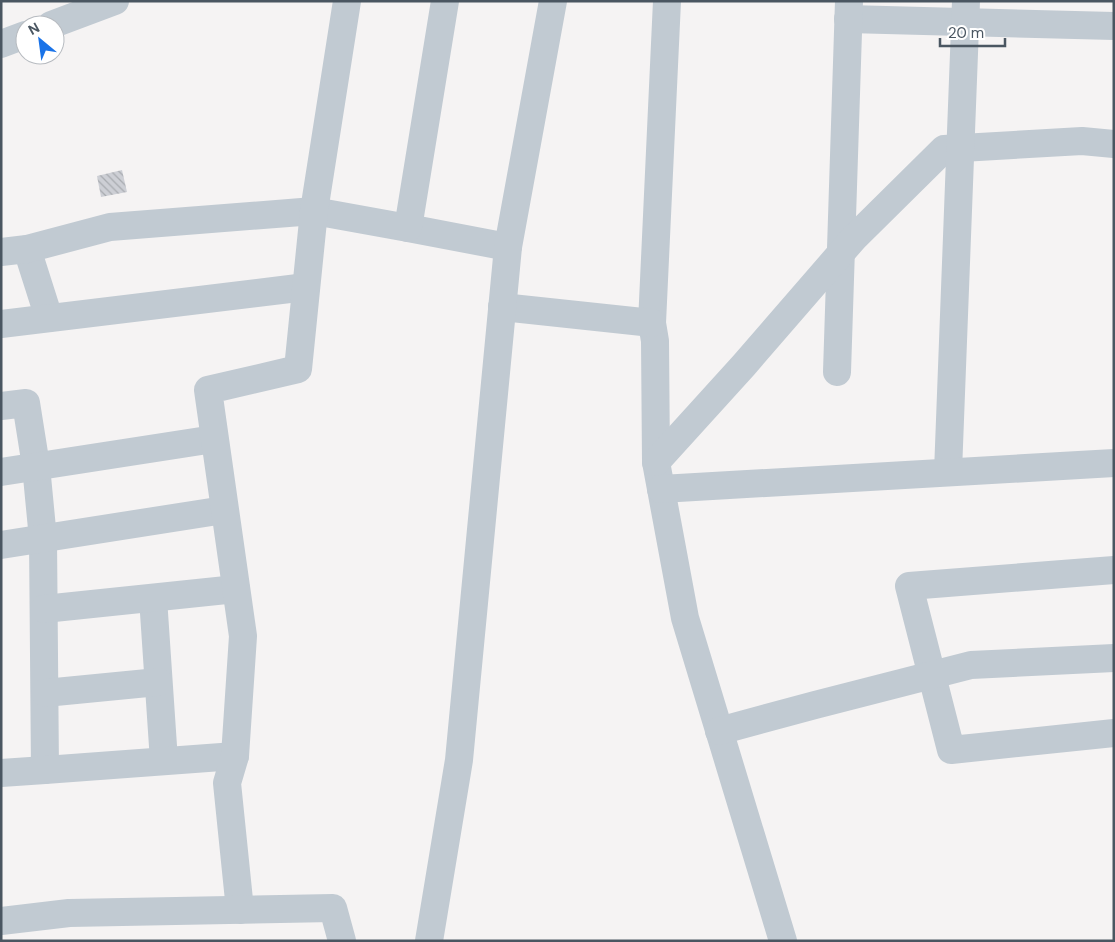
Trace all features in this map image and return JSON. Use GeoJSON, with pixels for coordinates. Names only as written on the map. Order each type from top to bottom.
{"type":"FeatureCollection","features":[{"type":"Feature","properties":{"kind":"street"},"geometry":{"type":"LineString","coordinates":[[65,20],[115,1]]}},
{"type":"Feature","properties":{"kind":"street"},"geometry":{"type":"LineString","coordinates":[[240,910],[227,783],[235,756],[243,636],[208,390],[298,369],[314,211],[347,1]]}},
{"type":"Feature","properties":{"kind":"street"},"geometry":{"type":"LineString","coordinates":[[408,228],[445,1]]}},
{"type":"Feature","properties":{"kind":"street"},"geometry":{"type":"LineString","coordinates":[[430,941],[458,760],[508,247],[553,1]]}},
{"type":"Feature","properties":{"kind":"street"},"geometry":{"type":"LineString","coordinates":[[667,1],[652,324],[655,341],[656,462],[685,618],[783,941]]}},
{"type":"Feature","properties":{"kind":"street"},"geometry":{"type":"LineString","coordinates":[[837,372],[849,10],[966,11],[1114,26]]}},
{"type":"Feature","properties":{"kind":"street"},"geometry":{"type":"LineString","coordinates":[[948,472],[966,11]]}},
{"type":"Feature","properties":{"kind":"street"},"geometry":{"type":"LineString","coordinates":[[1,44],[15,39]]}},
{"type":"Feature","properties":{"kind":"street"},"geometry":{"type":"LineString","coordinates":[[656,462],[744,365],[854,238],[944,149],[1082,141],[1114,144]]}},
{"type":"Feature","properties":{"kind":"street"},"geometry":{"type":"LineString","coordinates":[[49,318],[14,250],[110,227],[314,211],[508,247]]}},
{"type":"Feature","properties":{"kind":"street"},"geometry":{"type":"LineString","coordinates":[[1,324],[306,286]]}},
{"type":"Feature","properties":{"kind":"street"},"geometry":{"type":"LineString","coordinates":[[502,307],[652,324]]}},
{"type":"Feature","properties":{"kind":"street"},"geometry":{"type":"LineString","coordinates":[[1,406],[26,402],[36,466],[43,539],[45,770]]}},
{"type":"Feature","properties":{"kind":"street"},"geometry":{"type":"LineString","coordinates":[[1,472],[214,438]]}},
{"type":"Feature","properties":{"kind":"street"},"geometry":{"type":"LineString","coordinates":[[661,489],[1114,463]]}},
{"type":"Feature","properties":{"kind":"street"},"geometry":{"type":"LineString","coordinates":[[1,546],[224,510]]}},
{"type":"Feature","properties":{"kind":"street"},"geometry":{"type":"LineString","coordinates":[[1114,570],[910,586],[951,750],[1114,733]]}},
{"type":"Feature","properties":{"kind":"street"},"geometry":{"type":"LineString","coordinates":[[44,609],[236,589]]}},
{"type":"Feature","properties":{"kind":"street"},"geometry":{"type":"LineString","coordinates":[[153,598],[164,761]]}},
{"type":"Feature","properties":{"kind":"street"},"geometry":{"type":"LineString","coordinates":[[719,731],[971,665],[1114,658]]}},
{"type":"Feature","properties":{"kind":"street"},"geometry":{"type":"LineString","coordinates":[[45,693],[158,682]]}},
{"type":"Feature","properties":{"kind":"street"},"geometry":{"type":"LineString","coordinates":[[1,773],[235,756]]}},
{"type":"Feature","properties":{"kind":"street"},"geometry":{"type":"LineString","coordinates":[[1,921],[68,913],[333,908],[342,941]]}},
{"type":"Feature","properties":{"kind":"building"},"geometry":{"type":"Polygon","coordinates":[[[122,170],[127,192],[101,197],[97,176],[122,170]]]}}]}
